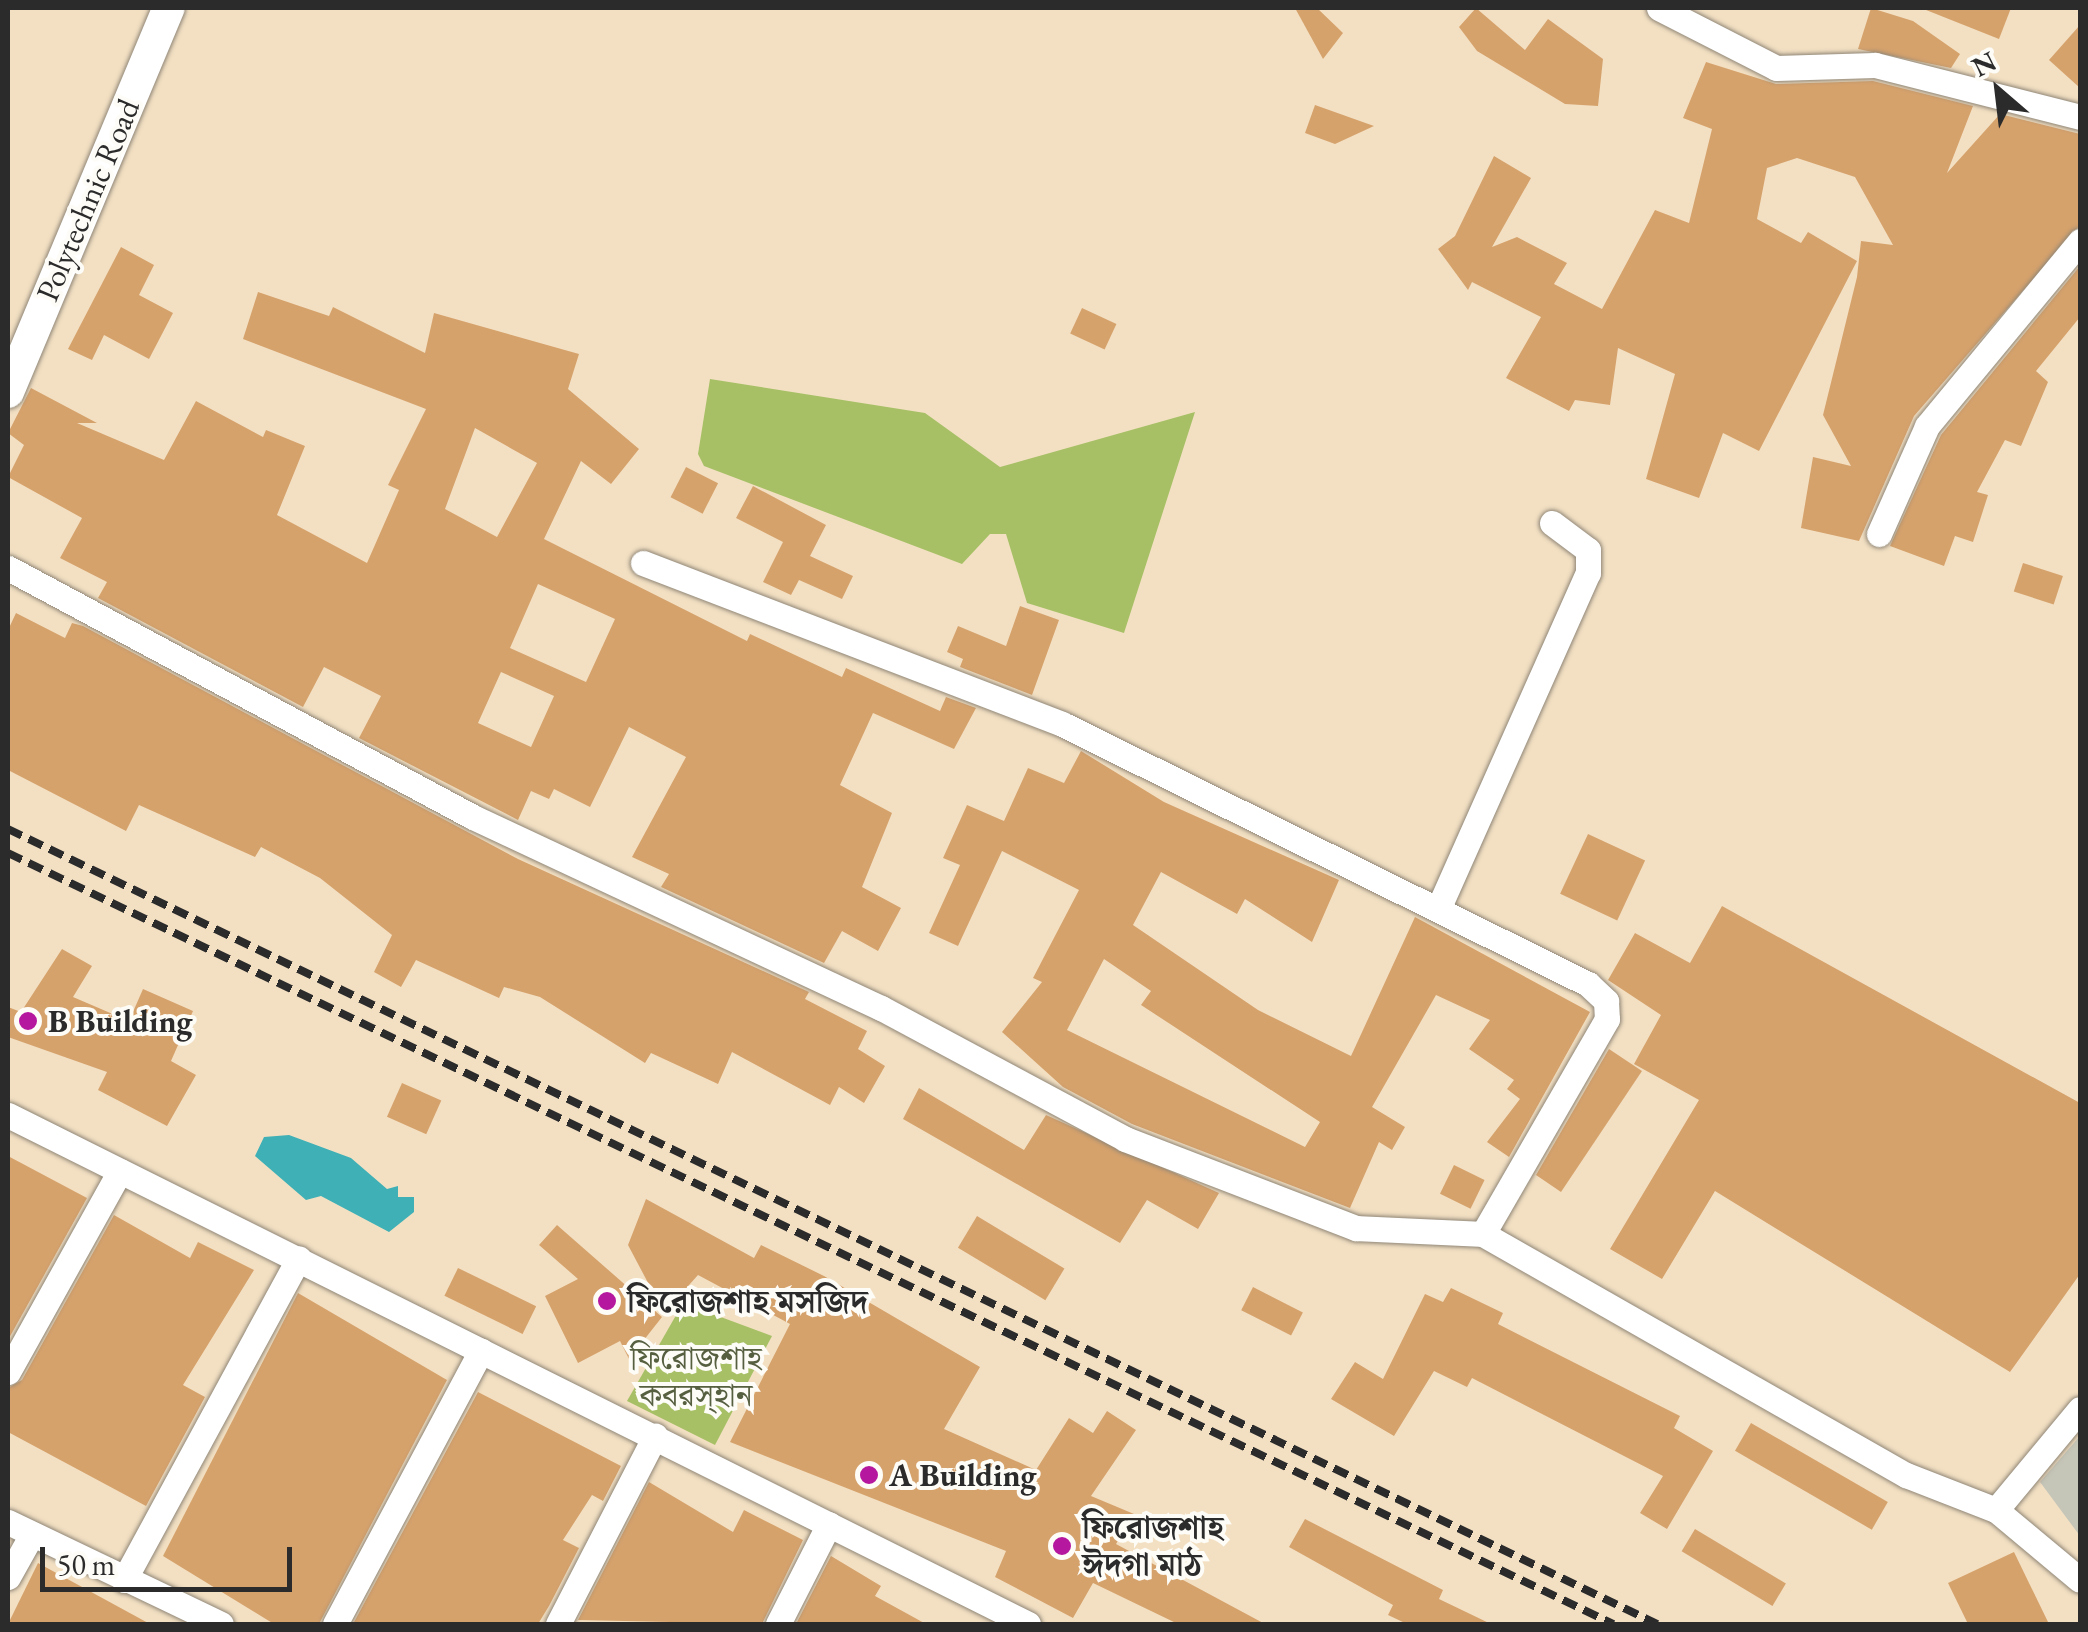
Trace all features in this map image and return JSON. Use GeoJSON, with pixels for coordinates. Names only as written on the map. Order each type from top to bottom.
{"type":"FeatureCollection","features":[{"type":"Feature","properties":{"kind":"street","name":"Polytechnic Road"},"geometry":{"type":"LineString","coordinates":[[8,392],[169,8]]}},
{"type":"Feature","properties":{"kind":"street"},"geometry":{"type":"LineString","coordinates":[[1658,8],[1776,68],[1875,64],[2080,117]]}},
{"type":"Feature","properties":{"kind":"street"},"geometry":{"type":"LineString","coordinates":[[1878,534],[1928,426],[2080,241]]}},
{"type":"Feature","properties":{"kind":"street"},"geometry":{"type":"LineString","coordinates":[[1440,906],[1588,573],[1588,550],[1552,522]]}},
{"type":"Feature","properties":{"kind":"street"},"geometry":{"type":"LineString","coordinates":[[642,564],[1062,724],[1440,906],[1606,1001],[1607,1019],[1483,1234]]}},
{"type":"Feature","properties":{"kind":"street"},"geometry":{"type":"LineString","coordinates":[[8,568],[473,817],[881,1008],[1125,1139],[1356,1228],[1483,1234],[1906,1475],[1996,1510],[2080,1580]]}},
{"type":"Feature","properties":{"kind":"street"},"geometry":{"type":"LineString","coordinates":[[8,1115],[1024,1624]]}},
{"type":"Feature","properties":{"kind":"street"},"geometry":{"type":"LineString","coordinates":[[8,1372],[120,1171]]}},
{"type":"Feature","properties":{"kind":"street"},"geometry":{"type":"LineString","coordinates":[[124,1580],[300,1258]]}},
{"type":"Feature","properties":{"kind":"street"},"geometry":{"type":"LineString","coordinates":[[335,1624],[482,1352]]}},
{"type":"Feature","properties":{"kind":"street"},"geometry":{"type":"LineString","coordinates":[[1996,1510],[2080,1409]]}},
{"type":"Feature","properties":{"kind":"street"},"geometry":{"type":"LineString","coordinates":[[558,1624],[655,1436]]}},
{"type":"Feature","properties":{"kind":"street"},"geometry":{"type":"LineString","coordinates":[[8,1522],[220,1624]]}},
{"type":"Feature","properties":{"kind":"street"},"geometry":{"type":"LineString","coordinates":[[778,1624],[829,1524]]}},
{"type":"Feature","properties":{"kind":"street"},"geometry":{"type":"LineString","coordinates":[[8,1577],[32,1534]]}},
{"type":"Feature","properties":{"kind":"shaded area"},"geometry":{"type":"Polygon","coordinates":[[[2080,1436],[2080,1536],[2040,1482],[2080,1436]]]}},
{"type":"Feature","properties":{"kind":"green space"},"geometry":{"type":"Polygon","coordinates":[[[710,379],[925,413],[1000,467],[1195,412],[1124,633],[1027,603],[1006,534],[990,534],[962,564],[704,466],[698,454],[710,379]]]}},
{"type":"Feature","properties":{"kind":"green space","name":"ফিরোজশাহ কবরস্হান"},"geometry":{"type":"Polygon","coordinates":[[[683,1303],[772,1336],[715,1445],[627,1401],[683,1303]]]}},
{"type":"Feature","properties":{"kind":"water"},"geometry":{"type":"Polygon","coordinates":[[[289,1135],[351,1158],[387,1189],[398,1186],[398,1197],[414,1197],[414,1212],[389,1232],[321,1196],[306,1200],[255,1156],[264,1137],[289,1135]]]}},
{"type":"Feature","properties":{"kind":"building"},"geometry":{"type":"Polygon","coordinates":[[[1295,8],[1317,8],[1343,33],[1323,59],[1295,8]]]}},
{"type":"Feature","properties":{"kind":"building"},"geometry":{"type":"Polygon","coordinates":[[[1476,8],[1525,50],[1548,19],[1603,59],[1598,106],[1565,104],[1477,51],[1459,27],[1476,8]]]}},
{"type":"Feature","properties":{"kind":"building"},"geometry":{"type":"Polygon","coordinates":[[[1871,8],[1913,21],[1960,54],[1951,68],[1858,49],[1871,8]]]}},
{"type":"Feature","properties":{"kind":"building"},"geometry":{"type":"Polygon","coordinates":[[[1921,8],[2011,8],[1999,39],[1921,8]]]}},
{"type":"Feature","properties":{"kind":"building"},"geometry":{"type":"Polygon","coordinates":[[[2080,25],[2080,88],[2049,60],[2080,25]]]}},
{"type":"Feature","properties":{"kind":"building"},"geometry":{"type":"Polygon","coordinates":[[[1706,62],[1776,84],[1873,81],[1973,106],[1947,173],[2000,114],[2080,134],[2080,225],[1914,416],[1859,541],[1801,528],[1813,457],[1851,466],[1823,415],[1857,277],[1861,241],[1893,245],[1855,177],[1797,158],[1767,168],[1757,219],[1801,243],[1808,232],[1857,261],[1759,451],[1723,433],[1699,498],[1646,479],[1675,374],[1618,348],[1610,405],[1575,400],[1569,411],[1506,378],[1541,317],[1472,282],[1468,290],[1438,249],[1455,236],[1494,156],[1531,178],[1492,247],[1517,237],[1567,263],[1554,284],[1602,309],[1655,210],[1689,223],[1712,129],[1683,118],[1706,62]]]}},
{"type":"Feature","properties":{"kind":"building"},"geometry":{"type":"Polygon","coordinates":[[[1315,105],[1374,126],[1335,144],[1305,133],[1315,105]]]}},
{"type":"Feature","properties":{"kind":"building"},"geometry":{"type":"Polygon","coordinates":[[[121,247],[154,265],[139,295],[173,313],[149,359],[104,335],[92,360],[68,349],[121,247]]]}},
{"type":"Feature","properties":{"kind":"building"},"geometry":{"type":"Polygon","coordinates":[[[2080,266],[2080,317],[2036,371],[2048,382],[2021,446],[2005,440],[1977,492],[1988,495],[1973,542],[1955,536],[1944,566],[1890,546],[1941,435],[2080,266]]]}},
{"type":"Feature","properties":{"kind":"building"},"geometry":{"type":"Polygon","coordinates":[[[258,292],[329,316],[333,307],[425,353],[434,313],[579,354],[568,389],[639,449],[611,484],[581,461],[544,539],[747,641],[750,634],[842,677],[846,668],[940,711],[946,697],[976,708],[954,749],[873,713],[840,785],[892,813],[862,887],[901,908],[878,951],[842,931],[824,963],[661,887],[669,874],[632,857],[686,757],[629,727],[590,807],[554,789],[549,799],[531,791],[518,820],[359,738],[381,696],[324,667],[303,707],[98,598],[107,582],[60,558],[82,518],[8,477],[24,445],[8,433],[31,388],[97,423],[77,423],[164,460],[196,401],[263,437],[266,430],[305,446],[277,515],[367,563],[399,490],[388,485],[426,409],[243,339],[258,292]],[[475,428],[445,509],[497,537],[537,463],[475,428]],[[538,584],[510,648],[586,682],[615,619],[538,584]],[[501,672],[478,723],[531,747],[554,696],[501,672]]]}},
{"type":"Feature","properties":{"kind":"building"},"geometry":{"type":"Polygon","coordinates":[[[1082,308],[1116,324],[1105,349],[1070,333],[1082,308]]]}},
{"type":"Feature","properties":{"kind":"building"},"geometry":{"type":"Polygon","coordinates":[[[686,467],[718,483],[703,514],[671,497],[686,467]]]}},
{"type":"Feature","properties":{"kind":"building"},"geometry":{"type":"Polygon","coordinates":[[[753,486],[826,525],[810,556],[853,576],[842,599],[799,580],[791,595],[763,582],[783,542],[736,518],[753,486]]]}},
{"type":"Feature","properties":{"kind":"building"},"geometry":{"type":"Polygon","coordinates":[[[2023,563],[2063,576],[2054,605],[2014,592],[2023,563]]]}},
{"type":"Feature","properties":{"kind":"building"},"geometry":{"type":"Polygon","coordinates":[[[1020,606],[1059,620],[1032,695],[960,667],[963,659],[947,652],[958,626],[1006,646],[1020,606]]]}},
{"type":"Feature","properties":{"kind":"building"},"geometry":{"type":"Polygon","coordinates":[[[16,613],[65,638],[72,623],[83,626],[518,859],[809,992],[805,999],[867,1031],[858,1049],[885,1066],[864,1103],[839,1087],[830,1105],[732,1052],[718,1084],[651,1053],[645,1063],[540,997],[504,987],[499,998],[416,960],[401,987],[374,972],[392,935],[320,878],[261,847],[255,857],[139,805],[126,831],[8,770],[8,630],[16,613]]]}},
{"type":"Feature","properties":{"kind":"building"},"geometry":{"type":"Polygon","coordinates":[[[1081,751],[1164,802],[1339,880],[1312,942],[1245,899],[1237,914],[1161,872],[1133,925],[1258,1010],[1351,1056],[1415,917],[1590,1012],[1509,1157],[1487,1142],[1520,1099],[1507,1089],[1514,1080],[1469,1049],[1490,1020],[1436,995],[1372,1107],[1405,1127],[1392,1150],[1379,1142],[1350,1208],[1132,1124],[1063,1087],[1002,1032],[1042,982],[1033,978],[1079,890],[1002,851],[958,946],[929,933],[960,865],[943,858],[967,805],[1004,821],[1028,768],[1064,783],[1081,751]],[[1104,959],[1067,1030],[1305,1147],[1320,1122],[1141,1005],[1151,991],[1104,959]]]}},
{"type":"Feature","properties":{"kind":"building"},"geometry":{"type":"Polygon","coordinates":[[[1588,834],[1645,861],[1617,920],[1560,894],[1588,834]]]}},
{"type":"Feature","properties":{"kind":"building"},"geometry":{"type":"Polygon","coordinates":[[[1722,906],[2080,1103],[2080,1274],[2010,1372],[1715,1191],[1662,1279],[1610,1249],[1699,1100],[1634,1064],[1661,1015],[1608,980],[1635,933],[1690,963],[1722,906]]]}},
{"type":"Feature","properties":{"kind":"building"},"geometry":{"type":"Polygon","coordinates":[[[62,949],[92,966],[73,997],[129,1021],[143,989],[193,1011],[171,1061],[196,1075],[167,1126],[98,1090],[107,1072],[8,1037],[8,1007],[21,1012],[62,949]]]}},
{"type":"Feature","properties":{"kind":"building"},"geometry":{"type":"Polygon","coordinates":[[[1609,1049],[1642,1071],[1561,1192],[1536,1175],[1609,1049]]]}},
{"type":"Feature","properties":{"kind":"building"},"geometry":{"type":"Polygon","coordinates":[[[402,1083],[441,1100],[426,1134],[387,1117],[402,1083]]]}},
{"type":"Feature","properties":{"kind":"building"},"geometry":{"type":"Polygon","coordinates":[[[919,1088],[1024,1150],[1046,1115],[1219,1193],[1198,1229],[1147,1200],[1120,1243],[903,1119],[919,1088]]]}},
{"type":"Feature","properties":{"kind":"building"},"geometry":{"type":"Polygon","coordinates":[[[8,1156],[87,1198],[8,1340],[8,1156]]]}},
{"type":"Feature","properties":{"kind":"building"},"geometry":{"type":"Polygon","coordinates":[[[1454,1165],[1485,1180],[1471,1209],[1440,1194],[1454,1165]]]}},
{"type":"Feature","properties":{"kind":"building"},"geometry":{"type":"Polygon","coordinates":[[[646,1199],[754,1258],[761,1245],[824,1276],[980,1367],[944,1429],[1036,1470],[1069,1418],[1093,1433],[1107,1411],[1136,1430],[1091,1496],[1134,1514],[1116,1544],[1265,1624],[1178,1624],[1093,1583],[1073,1618],[995,1577],[1006,1551],[730,1442],[790,1324],[698,1275],[664,1313],[628,1245],[646,1199]]]}},
{"type":"Feature","properties":{"kind":"building"},"geometry":{"type":"Polygon","coordinates":[[[114,1215],[190,1258],[198,1242],[254,1270],[183,1385],[205,1397],[146,1506],[8,1432],[8,1388],[22,1380],[114,1215]]]}},
{"type":"Feature","properties":{"kind":"building"},"geometry":{"type":"Polygon","coordinates":[[[977,1216],[1064,1269],[1045,1300],[958,1248],[977,1216]]]}},
{"type":"Feature","properties":{"kind":"building","name":"ফিরোজশাহ মসজিদ"},"geometry":{"type":"Polygon","coordinates":[[[557,1225],[662,1317],[629,1359],[620,1341],[578,1363],[545,1296],[578,1279],[539,1245],[557,1225]]]}},
{"type":"Feature","properties":{"kind":"building"},"geometry":{"type":"Polygon","coordinates":[[[458,1268],[536,1306],[523,1334],[444,1296],[458,1268]]]}},
{"type":"Feature","properties":{"kind":"building"},"geometry":{"type":"Polygon","coordinates":[[[1253,1287],[1303,1312],[1291,1336],[1241,1310],[1253,1287]]]}},
{"type":"Feature","properties":{"kind":"building"},"geometry":{"type":"Polygon","coordinates":[[[1451,1288],[1503,1313],[1498,1324],[1680,1416],[1674,1428],[1713,1451],[1667,1529],[1640,1513],[1663,1476],[1472,1378],[1467,1387],[1434,1371],[1394,1436],[1331,1399],[1355,1362],[1383,1379],[1425,1294],[1443,1302],[1451,1288]]]}},
{"type":"Feature","properties":{"kind":"building"},"geometry":{"type":"Polygon","coordinates":[[[298,1293],[447,1380],[319,1624],[274,1624],[163,1556],[298,1293]]]}},
{"type":"Feature","properties":{"kind":"building"},"geometry":{"type":"Polygon","coordinates":[[[478,1392],[621,1466],[603,1501],[592,1495],[563,1540],[579,1548],[549,1606],[538,1624],[353,1624],[478,1392]]]}},
{"type":"Feature","properties":{"kind":"building"},"geometry":{"type":"Polygon","coordinates":[[[1751,1423],[1888,1502],[1872,1530],[1735,1451],[1751,1423]]]}},
{"type":"Feature","properties":{"kind":"building"},"geometry":{"type":"Polygon","coordinates":[[[649,1482],[733,1532],[744,1510],[803,1540],[762,1624],[578,1620],[649,1482]]]}},
{"type":"Feature","properties":{"kind":"building"},"geometry":{"type":"Polygon","coordinates":[[[1305,1519],[1443,1590],[1439,1599],[1491,1624],[1407,1624],[1388,1615],[1393,1605],[1289,1547],[1305,1519]]]}},
{"type":"Feature","properties":{"kind":"building"},"geometry":{"type":"Polygon","coordinates":[[[1695,1529],[1786,1584],[1772,1606],[1682,1551],[1695,1529]]]}},
{"type":"Feature","properties":{"kind":"building"},"geometry":{"type":"Polygon","coordinates":[[[2014,1552],[2049,1624],[1968,1624],[1948,1583],[2014,1552]]]}},
{"type":"Feature","properties":{"kind":"building"},"geometry":{"type":"Polygon","coordinates":[[[831,1556],[881,1586],[875,1596],[926,1624],[796,1624],[831,1556]]]}},
{"type":"Feature","properties":{"kind":"building"},"geometry":{"type":"Polygon","coordinates":[[[38,1563],[150,1624],[8,1624],[38,1563]]]}},
{"type":"Feature","properties":{"kind":"railway"},"geometry":{"type":"LineString","coordinates":[[8,829],[1657,1624]]}},
{"type":"Feature","properties":{"kind":"railway"},"geometry":{"type":"LineString","coordinates":[[8,853],[1613,1624]]}},
{"type":"Feature","properties":{"kind":"place","name":"B Building"},"geometry":{"type":"Point","coordinates":[28,1021]}},
{"type":"Feature","properties":{"kind":"place","name":"ফিরোজশাহ মসজিদ"},"geometry":{"type":"Point","coordinates":[607,1301]}},
{"type":"Feature","properties":{"kind":"place","name":"A Building"},"geometry":{"type":"Point","coordinates":[869,1475]}},
{"type":"Feature","properties":{"kind":"place","name":"ফিরোজশাহ ঈদগা মাঠ"},"geometry":{"type":"Point","coordinates":[1062,1546]}}]}
